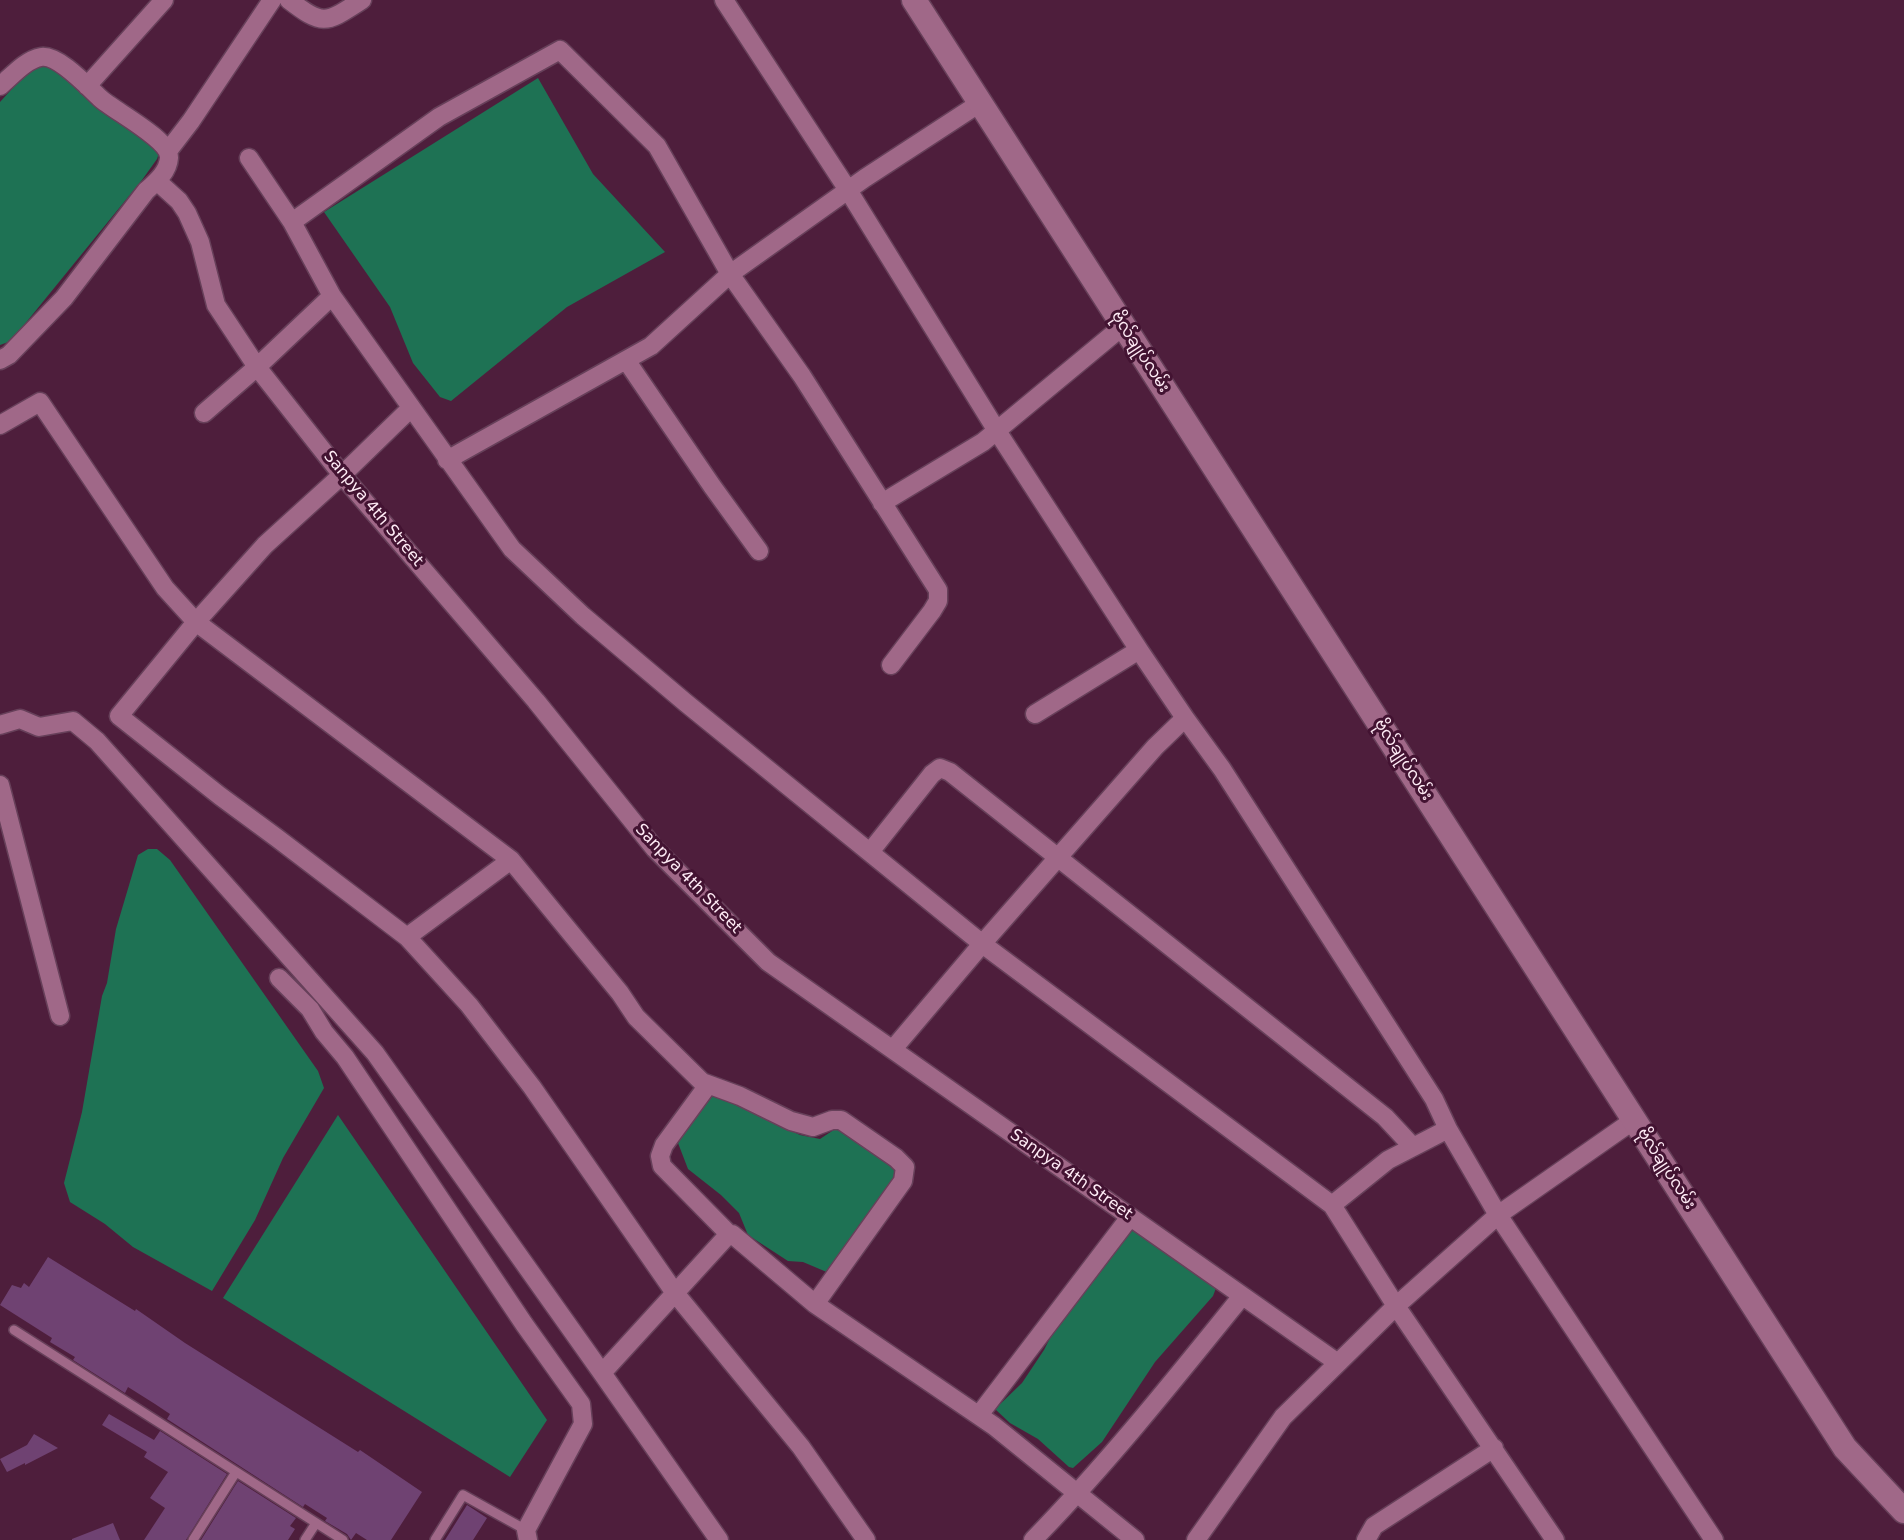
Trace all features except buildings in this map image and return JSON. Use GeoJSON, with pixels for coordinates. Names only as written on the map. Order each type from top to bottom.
{"type":"FeatureCollection","features":[{"type":"Feature","properties":{"kind":"street"},"geometry":{"type":"LineString","coordinates":[[87,86],[164,0]]}},
{"type":"Feature","properties":{"kind":"street"},"geometry":{"type":"LineString","coordinates":[[168,150],[191,122],[272,0]]}},
{"type":"Feature","properties":{"kind":"street"},"geometry":{"type":"LineString","coordinates":[[289,0],[310,16],[325,20],[335,18],[362,0]]}},
{"type":"Feature","properties":{"kind":"street"},"geometry":{"type":"LineString","coordinates":[[724,0],[848,190],[997,431],[1139,650],[1222,769],[1434,1099],[1448,1129],[1498,1215],[1714,1540]]}},
{"type":"Feature","properties":{"kind":"street","name":"ဗိုလ်ချုပ်လမ်း"},"geometry":{"type":"LineString","coordinates":[[914,0],[1845,1448],[1904,1511]]}},
{"type":"Feature","properties":{"kind":"street"},"geometry":{"type":"LineString","coordinates":[[292,222],[439,117],[560,50],[657,146],[730,274],[802,376],[938,590],[938,602],[891,665]]}},
{"type":"Feature","properties":{"kind":"street"},"geometry":{"type":"LineString","coordinates":[[0,86],[28,62],[42,57],[54,59],[102,100],[156,138],[168,150],[169,158],[162,176],[135,205],[64,298],[9,355],[0,360]]}},
{"type":"Feature","properties":{"kind":"street"},"geometry":{"type":"LineString","coordinates":[[447,460],[651,346],[730,274],[848,190],[980,103]]}},
{"type":"Feature","properties":{"kind":"street"},"geometry":{"type":"LineString","coordinates":[[249,158],[292,222],[332,296],[512,549],[583,616],[686,703],[982,944],[1332,1205],[1396,1306],[1555,1540]]}},
{"type":"Feature","properties":{"kind":"street","name":"Sanpya 4th Street"},"geometry":{"type":"LineString","coordinates":[[157,181],[179,201],[187,213],[200,242],[216,305],[257,367],[342,475],[536,701],[655,849],[768,962],[1338,1363]]}},
{"type":"Feature","properties":{"kind":"street"},"geometry":{"type":"LineString","coordinates":[[204,413],[257,367],[332,296]]}},
{"type":"Feature","properties":{"kind":"street"},"geometry":{"type":"LineString","coordinates":[[882,503],[983,442],[1123,326]]}},
{"type":"Feature","properties":{"kind":"street"},"geometry":{"type":"LineString","coordinates":[[626,360],[759,551]]}},
{"type":"Feature","properties":{"kind":"street"},"geometry":{"type":"LineString","coordinates":[[0,425],[40,402],[165,588],[196,622],[511,860],[620,993],[636,1017],[694,1075],[708,1085],[740,1096],[791,1121],[813,1127],[832,1120],[841,1120],[896,1158],[905,1167],[903,1181],[815,1304]]}},
{"type":"Feature","properties":{"kind":"street"},"geometry":{"type":"LineString","coordinates":[[97,741],[196,622],[265,545],[411,408]]}},
{"type":"Feature","properties":{"kind":"street"},"geometry":{"type":"LineString","coordinates":[[1035,714],[1139,650]]}},
{"type":"Feature","properties":{"kind":"street"},"geometry":{"type":"LineString","coordinates":[[119,716],[220,796],[407,937],[469,1005],[525,1078],[675,1293],[801,1447],[866,1540]]}},
{"type":"Feature","properties":{"kind":"street"},"geometry":{"type":"LineString","coordinates":[[893,1049],[1155,747],[1185,718]]}},
{"type":"Feature","properties":{"kind":"street"},"geometry":{"type":"LineString","coordinates":[[0,725],[20,719],[39,727],[73,722],[97,741],[375,1053],[719,1540]]}},
{"type":"Feature","properties":{"kind":"street"},"geometry":{"type":"LineString","coordinates":[[870,852],[932,774],[940,768],[950,772],[1385,1118],[1413,1147]]}},
{"type":"Feature","properties":{"kind":"street"},"geometry":{"type":"LineString","coordinates":[[0,785],[60,1016]]}},
{"type":"Feature","properties":{"kind":"street"},"geometry":{"type":"LineString","coordinates":[[407,937],[511,860]]}},
{"type":"Feature","properties":{"kind":"street"},"geometry":{"type":"LineString","coordinates":[[279,978],[309,1009],[345,1057],[524,1324],[581,1404],[583,1424],[527,1535]]}},
{"type":"Feature","properties":{"kind":"street"},"geometry":{"type":"LineString","coordinates":[[708,1085],[664,1145],[660,1156],[662,1166],[729,1234],[734,1235],[815,1304],[979,1415],[1135,1540]]}},
{"type":"Feature","properties":{"kind":"street"},"geometry":{"type":"LineString","coordinates":[[1196,1540],[1283,1417],[1396,1306],[1498,1215],[1634,1119]]}},
{"type":"Feature","properties":{"kind":"street"},"geometry":{"type":"LineString","coordinates":[[1332,1205],[1388,1160],[1448,1129]]}},
{"type":"Feature","properties":{"kind":"street"},"geometry":{"type":"LineString","coordinates":[[979,1415],[1130,1217]]}},
{"type":"Feature","properties":{"kind":"street"},"geometry":{"type":"LineString","coordinates":[[602,1373],[729,1234]]}},
{"type":"Feature","properties":{"kind":"street"},"geometry":{"type":"LineString","coordinates":[[1033,1540],[1078,1494],[1150,1410],[1242,1296]]}},
{"type":"Feature","properties":{"kind":"street"},"geometry":{"type":"LineString","coordinates":[[1366,1540],[1374,1526],[1494,1448]]}},
{"type":"Feature","properties":{"kind":"lane"},"geometry":{"type":"LineString","coordinates":[[14,1330],[343,1540]]}},
{"type":"Feature","properties":{"kind":"lane"},"geometry":{"type":"LineString","coordinates":[[193,1540],[236,1472]]}},
{"type":"Feature","properties":{"kind":"lane"},"geometry":{"type":"LineString","coordinates":[[435,1540],[463,1495],[527,1535]]}},
{"type":"Feature","properties":{"kind":"lane"},"geometry":{"type":"LineString","coordinates":[[305,1540],[316,1523]]}},
{"type":"Feature","properties":{"kind":"shaded area"},"geometry":{"type":"Polygon","coordinates":[[[42,64],[51,67],[152,144],[159,153],[142,180],[11,341],[0,345],[0,102],[29,70],[42,64]]]}},
{"type":"Feature","properties":{"kind":"shaded area"},"geometry":{"type":"Polygon","coordinates":[[[538,78],[593,174],[665,252],[567,307],[451,401],[440,397],[413,363],[390,307],[324,212],[538,78]]]}},
{"type":"Feature","properties":{"kind":"shaded area"},"geometry":{"type":"Polygon","coordinates":[[[148,849],[157,849],[170,860],[318,1071],[324,1088],[283,1158],[255,1220],[212,1291],[133,1247],[105,1224],[70,1202],[64,1183],[82,1112],[116,929],[138,855],[148,849]]]}},
{"type":"Feature","properties":{"kind":"shaded area"},"geometry":{"type":"Polygon","coordinates":[[[717,1093],[732,1095],[766,1119],[800,1135],[820,1139],[838,1127],[849,1128],[898,1171],[893,1185],[859,1225],[852,1240],[829,1273],[803,1262],[788,1261],[748,1235],[739,1213],[721,1195],[688,1169],[678,1143],[682,1126],[699,1106],[717,1093]]]}},
{"type":"Feature","properties":{"kind":"shaded area"},"geometry":{"type":"Polygon","coordinates":[[[338,1115],[547,1420],[510,1477],[223,1298],[338,1115]]]}},
{"type":"Feature","properties":{"kind":"shaded area"},"geometry":{"type":"Polygon","coordinates":[[[1130,1229],[1144,1236],[1216,1288],[1213,1296],[1155,1362],[1102,1442],[1073,1468],[1038,1439],[1010,1423],[995,1409],[1022,1383],[1044,1350],[1062,1314],[1130,1229]]]}}]}
